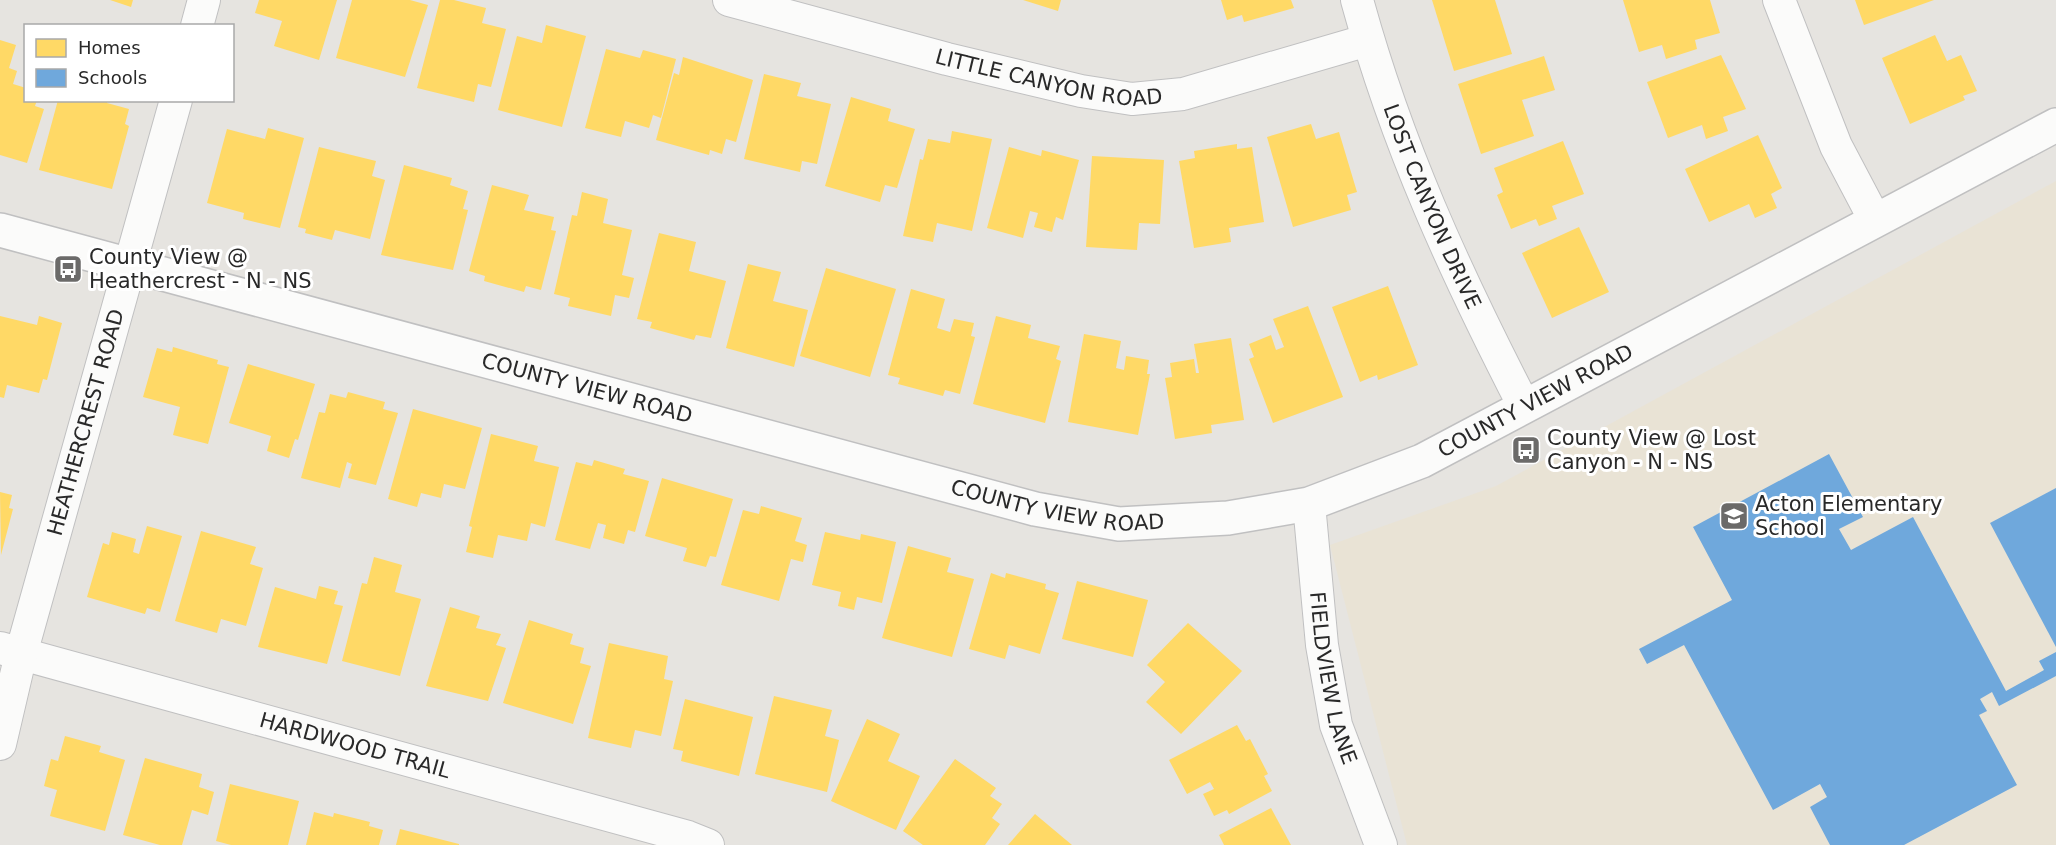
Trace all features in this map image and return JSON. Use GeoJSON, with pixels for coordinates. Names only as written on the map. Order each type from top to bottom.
{"type":"FeatureCollection","features":[{"type":"Feature","properties":{"kind":"street"},"geometry":{"type":"LineString","coordinates":[[198,24],[204,0]]}},
{"type":"Feature","properties":{"kind":"street","name":"LITTLE CANYON ROAD"},"geometry":{"type":"LineString","coordinates":[[729,0],[947,59],[1081,91],[1132,99],[1183,94],[1368,40]]}},
{"type":"Feature","properties":{"kind":"street","name":"LOST CANYON DRIVE"},"geometry":{"type":"LineString","coordinates":[[1357,0],[1405,149],[1437,231],[1524,406]]}},
{"type":"Feature","properties":{"kind":"street"},"geometry":{"type":"LineString","coordinates":[[1779,0],[1836,146],[1875,220]]}},
{"type":"Feature","properties":{"kind":"street","name":"HEATHERCREST ROAD"},"geometry":{"type":"LineString","coordinates":[[0,744],[10,651],[130,265],[175,102]]}},
{"type":"Feature","properties":{"kind":"street","name":"COUNTY VIEW ROAD"},"geometry":{"type":"LineString","coordinates":[[0,230],[1035,509],[1119,524],[1228,518],[1309,504],[1422,460],[2056,125]]}},
{"type":"Feature","properties":{"kind":"street","name":"FIELDVIEW LANE"},"geometry":{"type":"LineString","coordinates":[[1309,504],[1322,645],[1336,725],[1381,845]]}},
{"type":"Feature","properties":{"kind":"street","name":"HARDWOOD TRAIL"},"geometry":{"type":"LineString","coordinates":[[10,651],[488,784],[688,837],[708,845]]}},
{"type":"Feature","properties":{"kind":"shaded area","name":"Acton Elementary School"},"geometry":{"type":"Polygon","coordinates":[[[2056,181],[2056,845],[1407,845],[1330,545],[1496,486],[2056,181]]]}},
{"type":"Feature","properties":{"kind":"building: Homes"},"geometry":{"type":"Polygon","coordinates":[[[110,0],[133,0],[131,7],[110,0]]]}},
{"type":"Feature","properties":{"kind":"building: Homes"},"geometry":{"type":"Polygon","coordinates":[[[259,0],[337,0],[319,60],[274,46],[282,21],[255,13],[259,0]]]}},
{"type":"Feature","properties":{"kind":"building: Homes"},"geometry":{"type":"Polygon","coordinates":[[[352,0],[410,0],[428,5],[405,77],[336,58],[352,0]]]}},
{"type":"Feature","properties":{"kind":"building: Homes"},"geometry":{"type":"Polygon","coordinates":[[[440,0],[454,0],[486,8],[482,23],[506,29],[491,87],[478,84],[474,102],[417,88],[440,0]]]}},
{"type":"Feature","properties":{"kind":"building: Homes"},"geometry":{"type":"Polygon","coordinates":[[[1023,0],[1061,0],[1058,11],[1023,0]]]}},
{"type":"Feature","properties":{"kind":"building: Homes"},"geometry":{"type":"Polygon","coordinates":[[[1221,0],[1291,0],[1294,8],[1244,22],[1242,15],[1227,20],[1221,0]]]}},
{"type":"Feature","properties":{"kind":"building: Homes"},"geometry":{"type":"Polygon","coordinates":[[[1432,0],[1495,0],[1512,54],[1454,71],[1432,0]]]}},
{"type":"Feature","properties":{"kind":"building: Homes"},"geometry":{"type":"Polygon","coordinates":[[[1623,0],[1710,0],[1720,33],[1695,40],[1697,49],[1666,59],[1662,45],[1639,52],[1623,0]]]}},
{"type":"Feature","properties":{"kind":"building: Homes"},"geometry":{"type":"Polygon","coordinates":[[[1855,0],[1934,0],[1864,25],[1855,0]]]}},
{"type":"Feature","properties":{"kind":"building: Homes"},"geometry":{"type":"Polygon","coordinates":[[[546,25],[586,36],[562,127],[498,110],[517,36],[542,43],[546,25]]]}},
{"type":"Feature","properties":{"kind":"building: Homes"},"geometry":{"type":"Polygon","coordinates":[[[1935,35],[1947,61],[1961,55],[1977,91],[1963,96],[1965,100],[1910,124],[1882,58],[1935,35]]]}},
{"type":"Feature","properties":{"kind":"building: Homes"},"geometry":{"type":"Polygon","coordinates":[[[0,40],[16,45],[9,68],[17,71],[13,84],[24,87],[24,102],[36,102],[35,106],[44,109],[27,163],[0,155],[0,40]]]}},
{"type":"Feature","properties":{"kind":"building: Homes"},"geometry":{"type":"Polygon","coordinates":[[[606,49],[640,58],[643,50],[676,59],[661,118],[653,115],[649,128],[625,121],[621,137],[585,128],[606,49]]]}},
{"type":"Feature","properties":{"kind":"building: Homes"},"geometry":{"type":"Polygon","coordinates":[[[1721,55],[1746,109],[1723,117],[1728,131],[1706,139],[1702,125],[1668,138],[1647,82],[1721,55]]]}},
{"type":"Feature","properties":{"kind":"building: Homes"},"geometry":{"type":"Polygon","coordinates":[[[1544,56],[1555,90],[1522,100],[1534,136],[1481,154],[1458,84],[1544,56]]]}},
{"type":"Feature","properties":{"kind":"building: Homes"},"geometry":{"type":"Polygon","coordinates":[[[683,57],[753,80],[736,142],[726,139],[722,154],[710,150],[709,155],[656,140],[674,73],[679,75],[683,57]]]}},
{"type":"Feature","properties":{"kind":"building: Homes"},"geometry":{"type":"Polygon","coordinates":[[[764,74],[801,83],[797,96],[831,104],[817,164],[802,161],[800,172],[744,159],[764,74]]]}},
{"type":"Feature","properties":{"kind":"building: Homes"},"geometry":{"type":"Polygon","coordinates":[[[851,97],[891,109],[888,121],[915,129],[897,188],[885,185],[880,202],[825,186],[851,97]]]}},
{"type":"Feature","properties":{"kind":"building: Homes"},"geometry":{"type":"Polygon","coordinates":[[[57,102],[107,102],[129,109],[125,124],[129,126],[112,189],[39,170],[57,102]]]}},
{"type":"Feature","properties":{"kind":"building: Homes"},"geometry":{"type":"Polygon","coordinates":[[[1311,124],[1316,139],[1339,132],[1357,192],[1347,195],[1351,210],[1293,227],[1267,137],[1311,124]]]}},
{"type":"Feature","properties":{"kind":"building: Homes"},"geometry":{"type":"Polygon","coordinates":[[[268,128],[304,138],[280,228],[243,219],[244,213],[207,203],[227,129],[265,139],[268,128]]]}},
{"type":"Feature","properties":{"kind":"building: Homes"},"geometry":{"type":"Polygon","coordinates":[[[952,131],[992,139],[972,231],[937,223],[933,242],[903,236],[920,159],[923,160],[928,139],[950,143],[952,131]]]}},
{"type":"Feature","properties":{"kind":"building: Homes"},"geometry":{"type":"Polygon","coordinates":[[[1758,135],[1782,188],[1771,194],[1777,208],[1755,218],[1749,204],[1709,222],[1685,169],[1758,135]]]}},
{"type":"Feature","properties":{"kind":"building: Homes"},"geometry":{"type":"Polygon","coordinates":[[[1563,141],[1584,194],[1552,206],[1557,219],[1539,226],[1536,219],[1511,229],[1497,195],[1503,192],[1494,168],[1563,141]]]}},
{"type":"Feature","properties":{"kind":"building: Homes"},"geometry":{"type":"Polygon","coordinates":[[[1237,144],[1237,149],[1252,147],[1264,222],[1229,228],[1231,242],[1194,248],[1179,161],[1195,158],[1194,151],[1237,144]]]}},
{"type":"Feature","properties":{"kind":"building: Homes"},"geometry":{"type":"Polygon","coordinates":[[[319,147],[376,161],[372,176],[385,180],[370,239],[335,230],[332,240],[305,233],[306,229],[298,227],[319,147]]]}},
{"type":"Feature","properties":{"kind":"building: Homes"},"geometry":{"type":"Polygon","coordinates":[[[1009,147],[1041,156],[1042,150],[1079,160],[1063,220],[1056,217],[1052,232],[1034,227],[1038,213],[1030,211],[1023,238],[987,228],[1009,147]]]}},
{"type":"Feature","properties":{"kind":"building: Homes"},"geometry":{"type":"Polygon","coordinates":[[[1092,156],[1164,160],[1160,224],[1139,223],[1137,250],[1086,247],[1092,156]]]}},
{"type":"Feature","properties":{"kind":"building: Homes"},"geometry":{"type":"Polygon","coordinates":[[[404,165],[452,178],[450,185],[468,191],[463,209],[468,210],[453,270],[381,255],[404,165]]]}},
{"type":"Feature","properties":{"kind":"building: Homes"},"geometry":{"type":"Polygon","coordinates":[[[492,185],[529,195],[524,210],[554,217],[551,230],[556,231],[541,290],[526,286],[524,292],[484,281],[485,276],[469,271],[492,185]]]}},
{"type":"Feature","properties":{"kind":"building: Homes"},"geometry":{"type":"Polygon","coordinates":[[[582,192],[608,199],[603,223],[632,230],[622,275],[634,278],[629,298],[615,295],[611,316],[568,306],[570,298],[554,294],[572,215],[577,216],[582,192]]]}},
{"type":"Feature","properties":{"kind":"building: Homes"},"geometry":{"type":"Polygon","coordinates":[[[1579,227],[1609,292],[1552,318],[1522,253],[1579,227]]]}},
{"type":"Feature","properties":{"kind":"building: Homes"},"geometry":{"type":"Polygon","coordinates":[[[659,233],[696,242],[689,271],[726,281],[711,338],[696,335],[694,340],[650,328],[652,322],[637,319],[659,233]]]}},
{"type":"Feature","properties":{"kind":"building: Homes"},"geometry":{"type":"Polygon","coordinates":[[[748,264],[781,272],[773,301],[808,310],[794,367],[726,348],[748,264]]]}},
{"type":"Feature","properties":{"kind":"building: Homes"},"geometry":{"type":"Polygon","coordinates":[[[826,268],[896,289],[870,377],[800,356],[826,268]]]}},
{"type":"Feature","properties":{"kind":"building: Homes"},"geometry":{"type":"Polygon","coordinates":[[[1388,286],[1418,365],[1378,380],[1377,375],[1360,382],[1332,307],[1388,286]]]}},
{"type":"Feature","properties":{"kind":"building: Homes"},"geometry":{"type":"Polygon","coordinates":[[[911,289],[945,299],[937,328],[950,332],[954,319],[974,323],[971,336],[975,337],[960,394],[945,390],[943,396],[898,384],[900,378],[888,375],[911,289]]]}},
{"type":"Feature","properties":{"kind":"building: Homes"},"geometry":{"type":"Polygon","coordinates":[[[1308,306],[1343,397],[1273,423],[1249,359],[1254,357],[1249,344],[1271,335],[1276,350],[1284,347],[1273,319],[1308,306]]]}},
{"type":"Feature","properties":{"kind":"building: Homes"},"geometry":{"type":"Polygon","coordinates":[[[0,316],[37,325],[39,316],[62,323],[47,380],[43,379],[39,393],[7,385],[4,398],[0,397],[0,316]]]}},
{"type":"Feature","properties":{"kind":"building: Homes"},"geometry":{"type":"Polygon","coordinates":[[[996,316],[1031,325],[1028,338],[1060,346],[1056,359],[1061,361],[1045,423],[973,404],[996,316]]]}},
{"type":"Feature","properties":{"kind":"building: Homes"},"geometry":{"type":"Polygon","coordinates":[[[1084,334],[1121,341],[1116,368],[1124,370],[1126,356],[1149,360],[1147,374],[1150,374],[1138,435],[1068,422],[1084,334]]]}},
{"type":"Feature","properties":{"kind":"building: Homes"},"geometry":{"type":"Polygon","coordinates":[[[1231,338],[1244,420],[1211,425],[1212,433],[1175,439],[1165,378],[1172,377],[1170,363],[1194,359],[1196,373],[1199,373],[1194,344],[1231,338]]]}},
{"type":"Feature","properties":{"kind":"building: Homes"},"geometry":{"type":"Polygon","coordinates":[[[173,347],[218,360],[217,364],[229,367],[208,444],[173,435],[180,407],[143,397],[157,348],[172,352],[173,347]]]}},
{"type":"Feature","properties":{"kind":"building: Homes"},"geometry":{"type":"Polygon","coordinates":[[[248,364],[315,384],[298,440],[295,439],[289,458],[267,451],[271,436],[229,423],[248,364]]]}},
{"type":"Feature","properties":{"kind":"building: Homes"},"geometry":{"type":"Polygon","coordinates":[[[348,392],[385,402],[383,409],[398,413],[376,485],[348,478],[352,464],[347,462],[340,488],[301,478],[319,412],[325,413],[330,394],[346,398],[348,392]]]}},
{"type":"Feature","properties":{"kind":"building: Homes"},"geometry":{"type":"Polygon","coordinates":[[[413,409],[482,428],[465,489],[444,484],[441,498],[421,493],[417,507],[388,499],[413,409]]]}},
{"type":"Feature","properties":{"kind":"building: Homes"},"geometry":{"type":"Polygon","coordinates":[[[491,434],[538,446],[534,461],[559,467],[545,527],[531,523],[527,541],[498,535],[493,558],[466,552],[472,527],[469,526],[491,434]]]}},
{"type":"Feature","properties":{"kind":"building: Homes"},"geometry":{"type":"Polygon","coordinates":[[[594,460],[625,469],[623,474],[649,481],[635,532],[628,530],[624,544],[603,538],[606,525],[598,523],[590,549],[555,540],[576,462],[592,466],[594,460]]]}},
{"type":"Feature","properties":{"kind":"building: Homes"},"geometry":{"type":"Polygon","coordinates":[[[662,478],[733,499],[716,557],[710,556],[706,567],[683,561],[687,548],[645,536],[662,478]]]}},
{"type":"Feature","properties":{"kind":"building: Homes"},"geometry":{"type":"Polygon","coordinates":[[[0,492],[12,495],[9,508],[13,509],[1,555],[0,492]]]}},
{"type":"Feature","properties":{"kind":"building: Homes"},"geometry":{"type":"Polygon","coordinates":[[[761,506],[802,518],[795,541],[807,545],[803,562],[791,559],[779,601],[721,585],[743,510],[759,514],[761,506]]]}},
{"type":"Feature","properties":{"kind":"building: Homes"},"geometry":{"type":"Polygon","coordinates":[[[147,526],[182,536],[160,612],[147,608],[145,614],[87,597],[103,543],[109,545],[112,532],[136,539],[133,552],[139,554],[147,526]]]}},
{"type":"Feature","properties":{"kind":"building: Homes"},"geometry":{"type":"Polygon","coordinates":[[[201,531],[256,547],[250,564],[263,568],[246,626],[221,619],[217,633],[175,621],[201,531]]]}},
{"type":"Feature","properties":{"kind":"building: Homes"},"geometry":{"type":"Polygon","coordinates":[[[825,532],[860,540],[861,534],[896,542],[882,603],[857,597],[854,610],[838,606],[841,592],[812,585],[825,532]]]}},
{"type":"Feature","properties":{"kind":"building: Homes"},"geometry":{"type":"Polygon","coordinates":[[[908,546],[951,558],[947,572],[974,579],[952,657],[882,638],[908,546]]]}},
{"type":"Feature","properties":{"kind":"building: Homes"},"geometry":{"type":"Polygon","coordinates":[[[374,557],[402,565],[395,592],[421,599],[400,676],[342,661],[362,583],[367,584],[374,557]]]}},
{"type":"Feature","properties":{"kind":"building: Homes"},"geometry":{"type":"Polygon","coordinates":[[[991,573],[1005,578],[1006,573],[1046,584],[1045,589],[1059,593],[1040,654],[1009,645],[1005,659],[969,649],[991,573]]]}},
{"type":"Feature","properties":{"kind":"building: Homes"},"geometry":{"type":"Polygon","coordinates":[[[1077,581],[1148,600],[1133,657],[1062,639],[1077,581]]]}},
{"type":"Feature","properties":{"kind":"building: Homes"},"geometry":{"type":"Polygon","coordinates":[[[319,586],[338,591],[334,604],[343,606],[327,664],[258,647],[275,587],[316,599],[319,586]]]}},
{"type":"Feature","properties":{"kind":"building: Homes"},"geometry":{"type":"Polygon","coordinates":[[[450,607],[480,616],[476,628],[501,634],[496,645],[506,648],[488,701],[426,686],[450,607]]]}},
{"type":"Feature","properties":{"kind":"building: Homes"},"geometry":{"type":"Polygon","coordinates":[[[529,620],[573,634],[570,644],[584,648],[580,663],[591,666],[573,724],[503,703],[529,620]]]}},
{"type":"Feature","properties":{"kind":"building: Homes"},"geometry":{"type":"Polygon","coordinates":[[[1188,623],[1242,671],[1181,734],[1146,702],[1165,682],[1147,665],[1188,623]]]}},
{"type":"Feature","properties":{"kind":"building: Homes"},"geometry":{"type":"Polygon","coordinates":[[[609,643],[668,656],[664,679],[673,681],[661,736],[635,730],[631,748],[588,738],[609,643]]]}},
{"type":"Feature","properties":{"kind":"building: Homes"},"geometry":{"type":"Polygon","coordinates":[[[774,696],[832,710],[825,736],[839,740],[827,792],[755,774],[774,696]]]}},
{"type":"Feature","properties":{"kind":"building: Homes"},"geometry":{"type":"Polygon","coordinates":[[[685,699],[753,717],[739,776],[681,761],[683,751],[673,749],[685,699]]]}},
{"type":"Feature","properties":{"kind":"building: Homes"},"geometry":{"type":"Polygon","coordinates":[[[867,719],[900,734],[888,761],[920,776],[896,830],[831,801],[867,719]]]}},
{"type":"Feature","properties":{"kind":"building: Homes"},"geometry":{"type":"Polygon","coordinates":[[[1237,725],[1246,741],[1250,739],[1268,774],[1264,776],[1272,791],[1229,814],[1227,810],[1214,816],[1203,794],[1214,789],[1210,782],[1187,794],[1169,760],[1237,725]]]}},
{"type":"Feature","properties":{"kind":"building: Homes"},"geometry":{"type":"Polygon","coordinates":[[[65,736],[101,746],[99,752],[125,760],[105,831],[50,816],[57,790],[44,786],[51,759],[58,761],[65,736]]]}},
{"type":"Feature","properties":{"kind":"building: Homes"},"geometry":{"type":"Polygon","coordinates":[[[145,758],[202,774],[199,787],[214,792],[208,815],[192,810],[182,845],[160,845],[123,835],[145,758]]]}},
{"type":"Feature","properties":{"kind":"building: Homes"},"geometry":{"type":"Polygon","coordinates":[[[955,759],[996,788],[990,796],[1002,804],[992,818],[1000,824],[985,845],[923,845],[903,831],[955,759]]]}},
{"type":"Feature","properties":{"kind":"building: Homes"},"geometry":{"type":"Polygon","coordinates":[[[230,784],[299,801],[288,845],[231,845],[216,841],[230,784]]]}},
{"type":"Feature","properties":{"kind":"building: Homes"},"geometry":{"type":"Polygon","coordinates":[[[1271,808],[1291,845],[1224,845],[1219,835],[1271,808]]]}},
{"type":"Feature","properties":{"kind":"building: Homes"},"geometry":{"type":"Polygon","coordinates":[[[314,812],[333,817],[334,813],[370,822],[369,826],[383,830],[379,845],[306,845],[314,812]]]}},
{"type":"Feature","properties":{"kind":"building: Homes"},"geometry":{"type":"Polygon","coordinates":[[[1035,814],[1072,845],[1008,845],[1035,814]]]}},
{"type":"Feature","properties":{"kind":"building: Homes"},"geometry":{"type":"Polygon","coordinates":[[[400,829],[459,844],[459,845],[396,845],[400,829]]]}},
{"type":"Feature","properties":{"kind":"building: Schools"},"geometry":{"type":"Polygon","coordinates":[[[1829,454],[1863,517],[1839,529],[1851,550],[1913,517],[2006,691],[2044,670],[2039,661],[2056,652],[2056,676],[1999,706],[1992,692],[1980,699],[1987,711],[1979,715],[2017,785],[1904,845],[1830,845],[1810,807],[1827,797],[1820,784],[1773,810],[1684,645],[1647,664],[1639,649],[1732,600],[1693,527],[1829,454]]]}},
{"type":"Feature","properties":{"kind":"building: Schools"},"geometry":{"type":"Polygon","coordinates":[[[2056,488],[2056,647],[1990,523],[2056,488]]]}},
{"type":"Feature","properties":{"kind":"place","name":"County View @ Heathercrest - N - NS"},"geometry":{"type":"Point","coordinates":[68,269]}},
{"type":"Feature","properties":{"kind":"place","name":"County View @ Lost Canyon - N - NS"},"geometry":{"type":"Point","coordinates":[1526,450]}},
{"type":"Feature","properties":{"kind":"place","name":"Acton Elementary School"},"geometry":{"type":"Point","coordinates":[1734,516]}}]}
